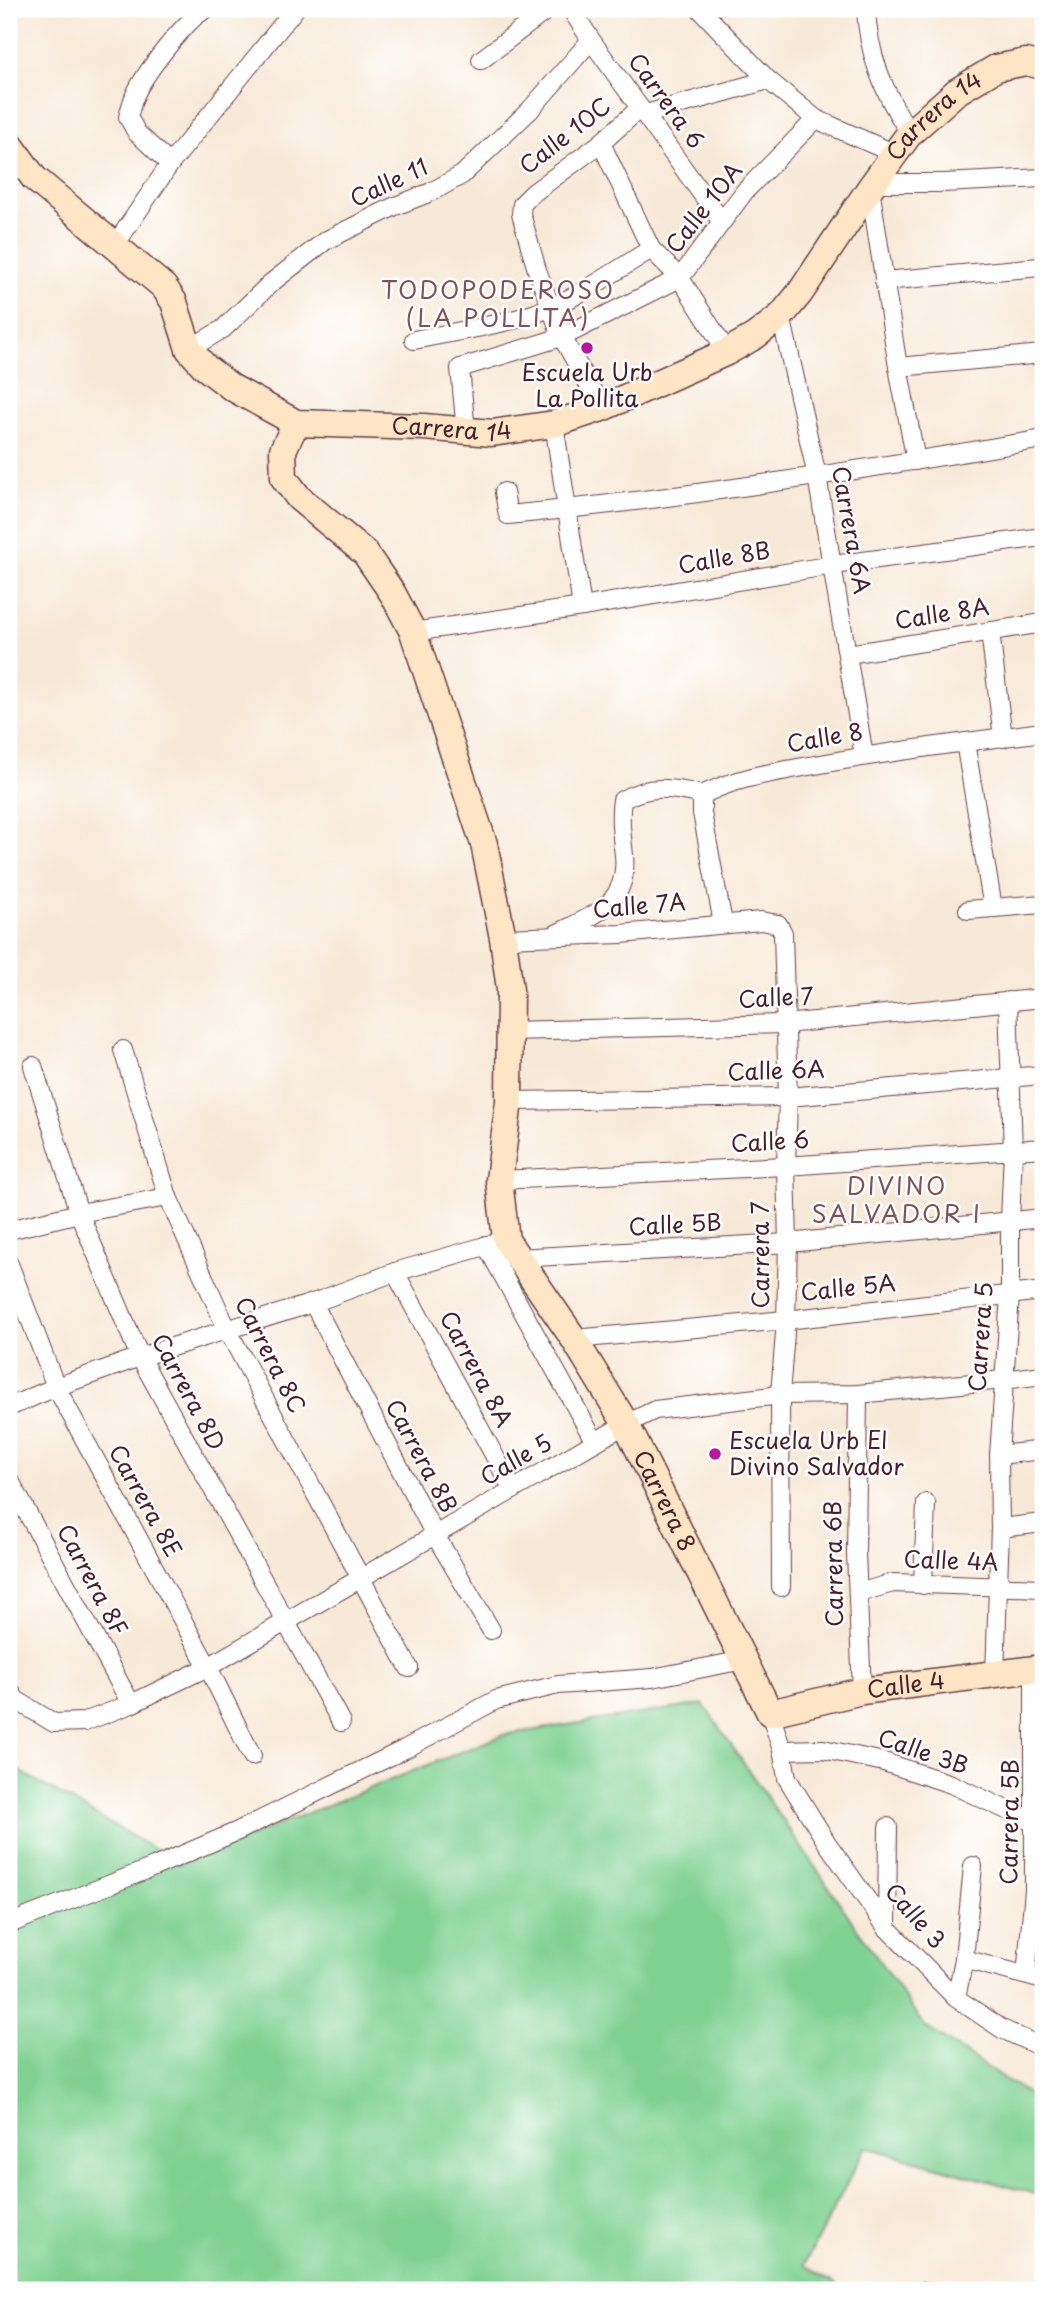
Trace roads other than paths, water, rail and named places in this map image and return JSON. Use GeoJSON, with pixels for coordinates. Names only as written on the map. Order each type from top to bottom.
{"type":"FeatureCollection","features":[{"type":"Feature","properties":{"kind":"street"},"geometry":{"type":"LineString","coordinates":[[170,164],[137,132],[128,117],[135,94],[169,45],[196,14],[206,9]]}},
{"type":"Feature","properties":{"kind":"street"},"geometry":{"type":"LineString","coordinates":[[115,245],[170,164],[295,9]]}},
{"type":"Feature","properties":{"kind":"street"},"geometry":{"type":"LineString","coordinates":[[481,60],[548,9]]}},
{"type":"Feature","properties":{"kind":"street","name":"Carrera 6"},"geometry":{"type":"LineString","coordinates":[[571,9],[722,222]]}},
{"type":"Feature","properties":{"kind":"street"},"geometry":{"type":"LineString","coordinates":[[700,9],[768,80],[816,119],[903,144]]}},
{"type":"Feature","properties":{"kind":"street"},"geometry":{"type":"LineString","coordinates":[[866,9],[868,38],[894,109],[903,144]]}},
{"type":"Feature","properties":{"kind":"street","name":"Calle 11"},"geometry":{"type":"LineString","coordinates":[[189,349],[223,329],[271,284],[325,241],[462,175],[530,110],[591,40]]}},
{"type":"Feature","properties":{"kind":"street","name":"Carrera 14"},"geometry":{"type":"LineString","coordinates":[[9,144],[34,178],[164,287],[174,302],[189,349],[205,367],[231,387],[296,423],[424,427],[492,433],[554,425],[602,408],[727,352],[755,336],[781,316],[821,264],[903,144],[956,92],[996,68],[1026,62],[1043,66]]}},
{"type":"Feature","properties":{"kind":"street","name":"Calle 10C"},"geometry":{"type":"LineString","coordinates":[[551,307],[521,214],[522,204],[533,192],[643,111],[768,80]]}},
{"type":"Feature","properties":{"kind":"street","name":"Calle 10A"},"geometry":{"type":"LineString","coordinates":[[466,432],[460,368],[562,337],[680,278],[745,191],[816,119]]}},
{"type":"Feature","properties":{"kind":"street"},"geometry":{"type":"LineString","coordinates":[[601,143],[651,249],[680,278],[727,352]]}},
{"type":"Feature","properties":{"kind":"street"},"geometry":{"type":"LineString","coordinates":[[916,461],[884,281],[872,186],[1043,178]]}},
{"type":"Feature","properties":{"kind":"street"},"geometry":{"type":"LineString","coordinates":[[414,340],[507,320],[551,307],[609,276],[651,249]]}},
{"type":"Feature","properties":{"kind":"street"},"geometry":{"type":"LineString","coordinates":[[884,281],[1040,267]]}},
{"type":"Feature","properties":{"kind":"street"},"geometry":{"type":"LineString","coordinates":[[551,307],[562,337],[602,408]]}},
{"type":"Feature","properties":{"kind":"street","name":"Carrera 6A"},"geometry":{"type":"LineString","coordinates":[[781,316],[817,476],[864,755]]}},
{"type":"Feature","properties":{"kind":"street"},"geometry":{"type":"LineString","coordinates":[[898,367],[1043,354]]}},
{"type":"Feature","properties":{"kind":"street"},"geometry":{"type":"LineString","coordinates":[[296,423],[284,450],[284,478],[299,498],[365,553],[393,594],[413,632],[484,844],[503,938],[510,990],[509,1101],[499,1180],[503,1248],[596,1442]]}},
{"type":"Feature","properties":{"kind":"street"},"geometry":{"type":"LineString","coordinates":[[554,425],[582,607]]}},
{"type":"Feature","properties":{"kind":"street"},"geometry":{"type":"LineString","coordinates":[[504,492],[508,515],[568,510],[817,476],[1043,439]]}},
{"type":"Feature","properties":{"kind":"street","name":"Calle 8B"},"geometry":{"type":"LineString","coordinates":[[413,632],[833,565],[1043,537]]}},
{"type":"Feature","properties":{"kind":"street","name":"Calle 8A"},"geometry":{"type":"LineString","coordinates":[[848,654],[1043,623]]}},
{"type":"Feature","properties":{"kind":"street"},"geometry":{"type":"LineString","coordinates":[[990,631],[1003,738]]}},
{"type":"Feature","properties":{"kind":"street","name":"Calle 8"},"geometry":{"type":"LineString","coordinates":[[702,796],[721,785],[758,775],[864,755],[1043,732]]}},
{"type":"Feature","properties":{"kind":"street"},"geometry":{"type":"LineString","coordinates":[[965,743],[993,908]]}},
{"type":"Feature","properties":{"kind":"street"},"geometry":{"type":"LineString","coordinates":[[551,937],[607,908],[621,890],[625,863],[620,814],[622,800],[637,792],[671,788],[702,796],[702,813],[723,923]]}},
{"type":"Feature","properties":{"kind":"street"},"geometry":{"type":"LineString","coordinates":[[968,910],[1043,904]]}},
{"type":"Feature","properties":{"kind":"street","name":"Calle 7A"},"geometry":{"type":"LineString","coordinates":[[503,938],[621,934],[761,921],[778,924]]}},
{"type":"Feature","properties":{"kind":"street","name":"Carrera 7"},"geometry":{"type":"LineString","coordinates":[[778,924],[783,933],[788,1097],[786,1320],[780,1395],[781,1587]]}},
{"type":"Feature","properties":{"kind":"street","name":"Calle 7"},"geometry":{"type":"LineString","coordinates":[[510,1031],[785,1024],[1043,998]]}},
{"type":"Feature","properties":{"kind":"street","name":"Carrera 5"},"geometry":{"type":"LineString","coordinates":[[995,1675],[999,1588],[999,1455],[1010,1295],[1013,1151],[1008,1002]]}},
{"type":"Feature","properties":{"kind":"street","name":"Carrera 8C"},"geometry":{"type":"LineString","coordinates":[[123,1049],[168,1197],[227,1329],[409,1668]]}},
{"type":"Feature","properties":{"kind":"street","name":"Carrera 8D"},"geometry":{"type":"LineString","coordinates":[[33,1066],[79,1213],[140,1357],[341,1722]]}},
{"type":"Feature","properties":{"kind":"street","name":"Calle 6A"},"geometry":{"type":"LineString","coordinates":[[509,1101],[788,1097],[1043,1075]]}},
{"type":"Feature","properties":{"kind":"street","name":"Calle 6"},"geometry":{"type":"LineString","coordinates":[[499,1180],[786,1166],[1043,1148]]}},
{"type":"Feature","properties":{"kind":"street"},"geometry":{"type":"LineString","coordinates":[[9,1230],[79,1213],[168,1197]]}},
{"type":"Feature","properties":{"kind":"street","name":"Calle 5B"},"geometry":{"type":"LineString","coordinates":[[9,1407],[140,1357],[313,1303],[395,1272],[503,1248],[788,1243],[1043,1218]]}},
{"type":"Feature","properties":{"kind":"street","name":"Carrera 8"},"geometry":{"type":"LineString","coordinates":[[503,1248],[574,1339],[626,1424],[770,1713],[782,1750],[787,1778]]}},
{"type":"Feature","properties":{"kind":"street","name":"Carrera 8E"},"geometry":{"type":"LineString","coordinates":[[9,1264],[56,1387],[208,1667],[252,1756]]}},
{"type":"Feature","properties":{"kind":"street","name":"Carrera 8A"},"geometry":{"type":"LineString","coordinates":[[395,1272],[513,1490]]}},
{"type":"Feature","properties":{"kind":"street","name":"Calle 5A"},"geometry":{"type":"LineString","coordinates":[[574,1339],[786,1320],[1043,1291]]}},
{"type":"Feature","properties":{"kind":"street","name":"Carrera 8B"},"geometry":{"type":"LineString","coordinates":[[313,1303],[435,1535],[491,1630]]}},
{"type":"Feature","properties":{"kind":"street","name":"Calle 5"},"geometry":{"type":"LineString","coordinates":[[11,1697],[54,1723],[84,1722],[131,1704],[208,1667],[626,1424],[655,1410],[780,1395],[858,1394],[1043,1375]]}},
{"type":"Feature","properties":{"kind":"street","name":"Carrera 6B"},"geometry":{"type":"LineString","coordinates":[[858,1394],[856,1553],[862,1691]]}},
{"type":"Feature","properties":{"kind":"street"},"geometry":{"type":"LineString","coordinates":[[999,1455],[1043,1450]]}},
{"type":"Feature","properties":{"kind":"street","name":"Carrera 8F"},"geometry":{"type":"LineString","coordinates":[[9,1479],[131,1704]]}},
{"type":"Feature","properties":{"kind":"street"},"geometry":{"type":"LineString","coordinates":[[923,1585],[926,1503]]}},
{"type":"Feature","properties":{"kind":"street"},"geometry":{"type":"LineString","coordinates":[[1000,1528],[1043,1523]]}},
{"type":"Feature","properties":{"kind":"street","name":"Calle 4A"},"geometry":{"type":"LineString","coordinates":[[858,1593],[893,1583],[1043,1588]]}},
{"type":"Feature","properties":{"kind":"street"},"geometry":{"type":"LineString","coordinates":[[9,1924],[238,1831],[403,1750],[496,1700],[558,1685],[652,1678],[744,1660]]}},
{"type":"Feature","properties":{"kind":"street","name":"Calle 4"},"geometry":{"type":"LineString","coordinates":[[770,1713],[862,1691],[1039,1669]]}},
{"type":"Feature","properties":{"kind":"street","name":"Carrera 5B"},"geometry":{"type":"LineString","coordinates":[[1035,1978],[1034,1890],[1039,1826],[1039,1669]]}},
{"type":"Feature","properties":{"kind":"street","name":"Calle 3B"},"geometry":{"type":"LineString","coordinates":[[782,1750],[823,1749],[884,1762],[951,1784],[1039,1826]]}},
{"type":"Feature","properties":{"kind":"street","name":"Calle 3"},"geometry":{"type":"LineString","coordinates":[[787,1778],[827,1843],[887,1928],[956,1997],[1002,2029],[1043,2048]]}},
{"type":"Feature","properties":{"kind":"street"},"geometry":{"type":"LineString","coordinates":[[887,1928],[888,1828]]}},
{"type":"Feature","properties":{"kind":"street"},"geometry":{"type":"LineString","coordinates":[[956,1997],[964,1959],[973,1866]]}},
{"type":"Feature","properties":{"kind":"street"},"geometry":{"type":"LineString","coordinates":[[964,1959],[1035,1978]]}},
{"type":"Feature","properties":{"kind":"lane"},"geometry":{"type":"LineString","coordinates":[[923,2286],[938,2290]]}},
{"type":"Feature","properties":{"kind":"place","name":"Escuela Urb La Pollita"},"geometry":{"type":"Point","coordinates":[587,348]}},
{"type":"Feature","properties":{"kind":"place","name":"Escuela Urb El Divino Salvador"},"geometry":{"type":"Point","coordinates":[715,1454]}},
{"type":"Feature","properties":{"kind":"district","name":"TODOPODEROSO (LA POLLITA)"},"geometry":{"type":"Point","coordinates":[498,305]}},
{"type":"Feature","properties":{"kind":"district","name":"DIVINO SALVADOR I"},"geometry":{"type":"Point","coordinates":[897,1201]}}]}
